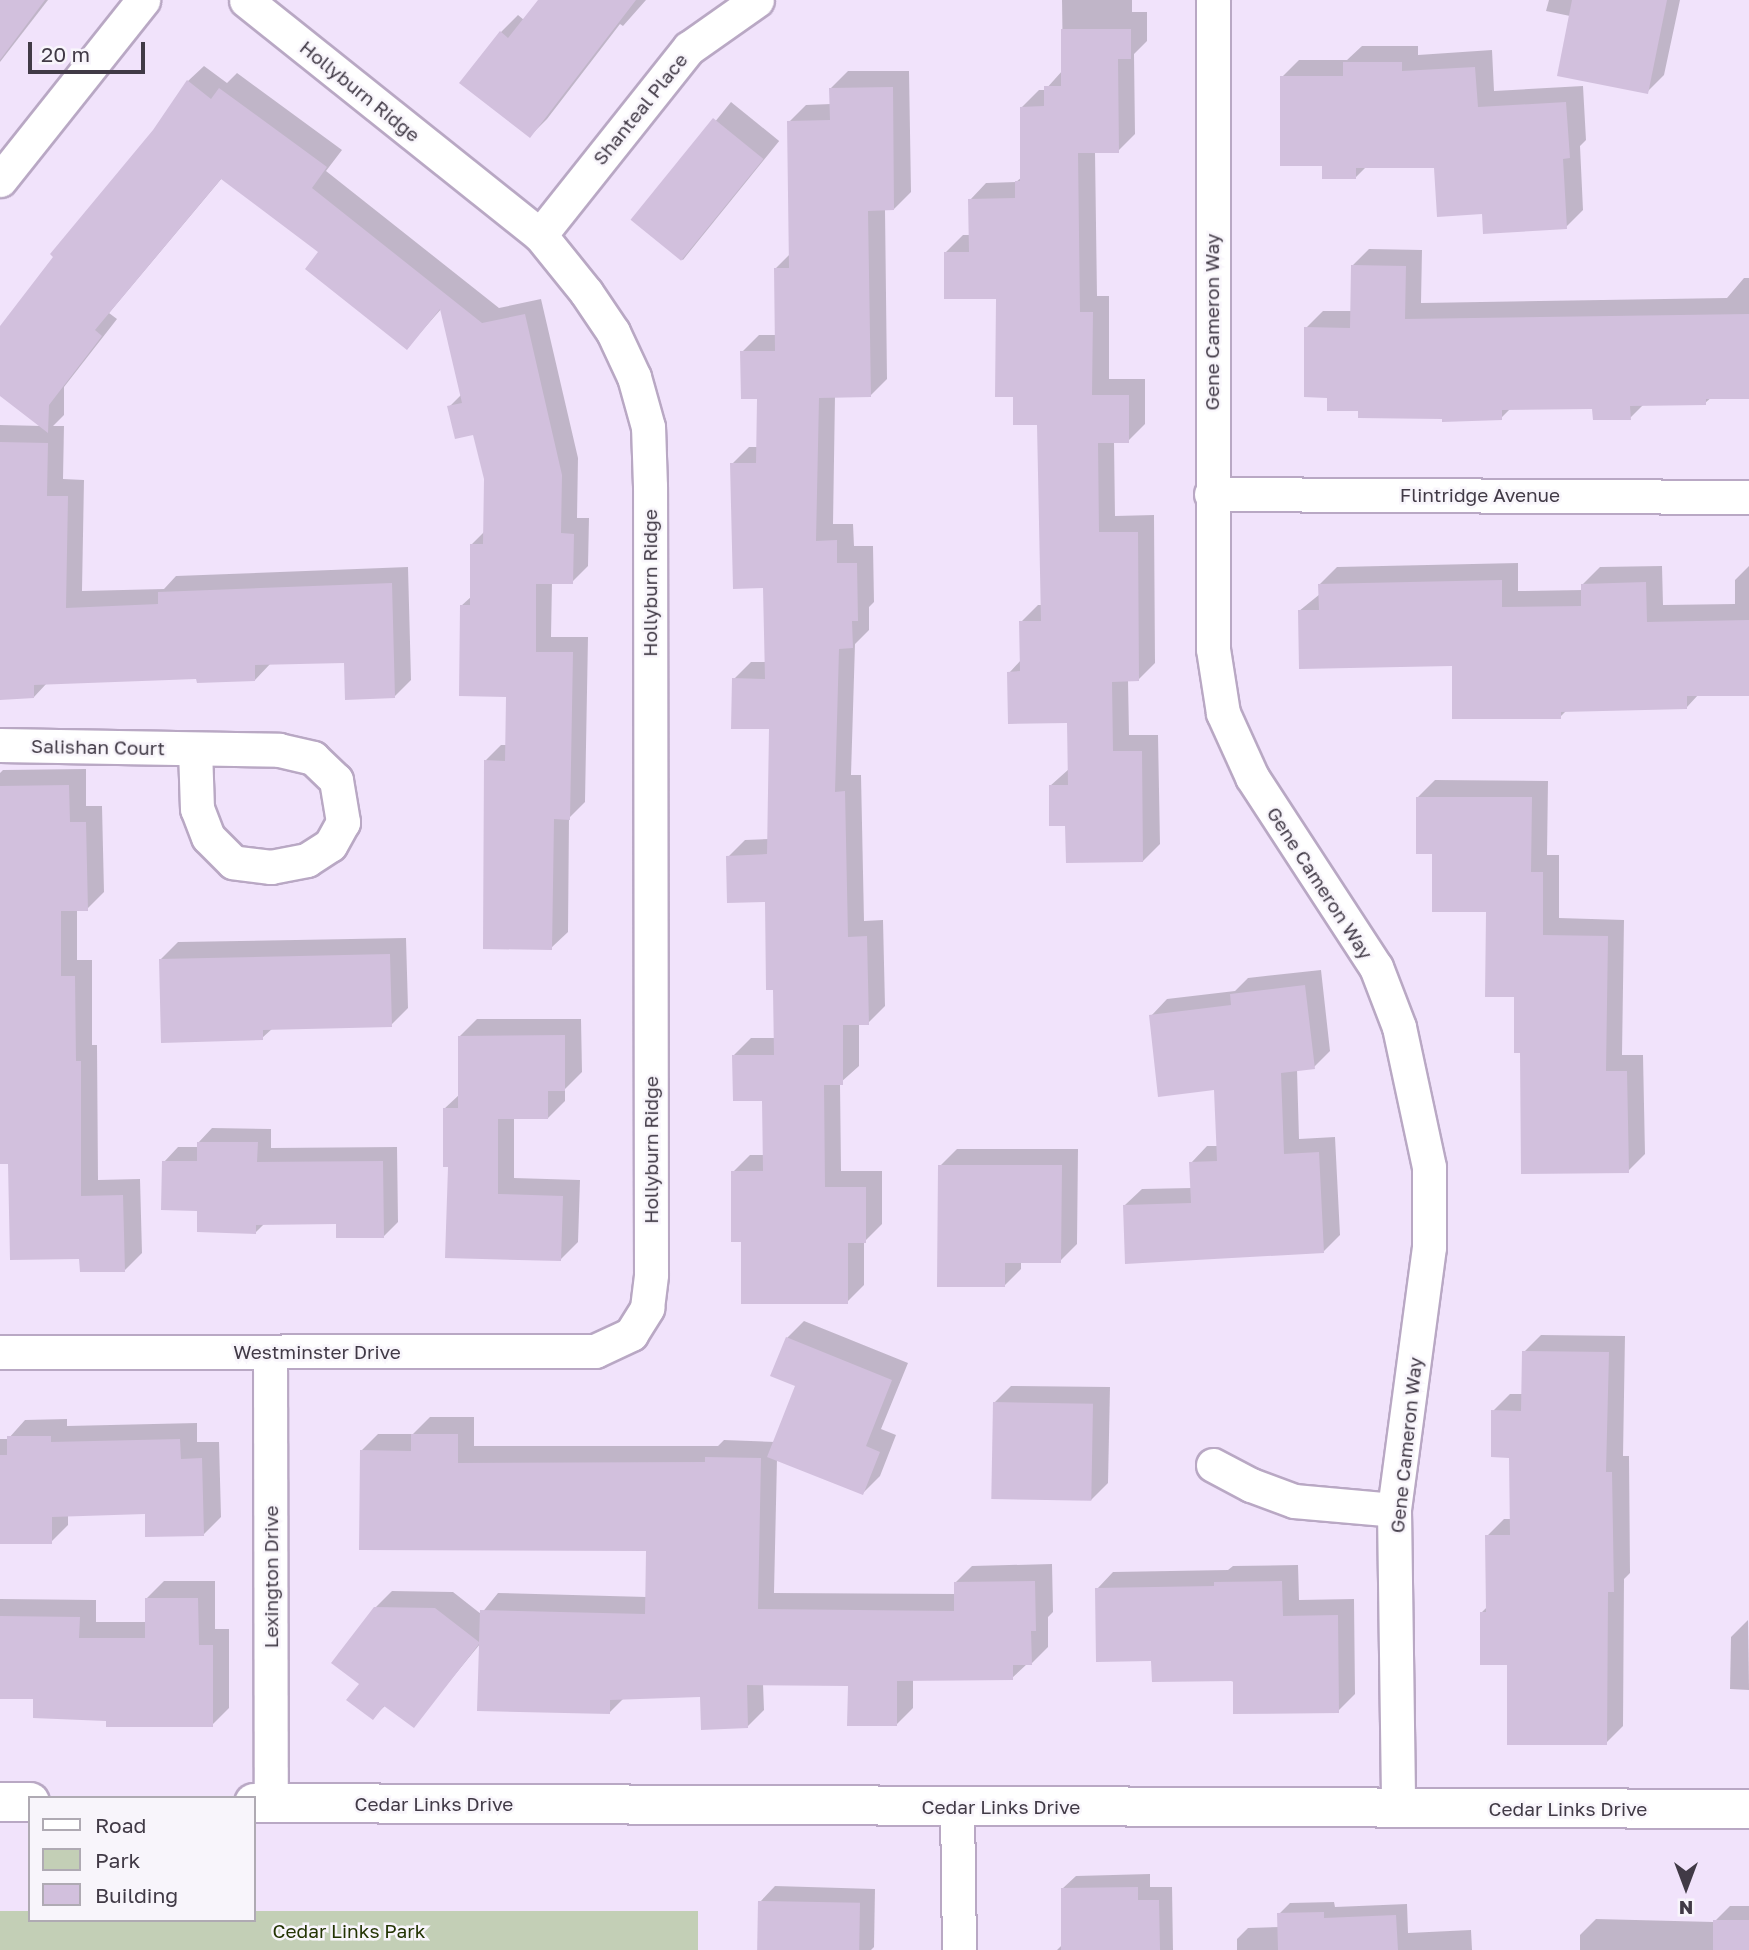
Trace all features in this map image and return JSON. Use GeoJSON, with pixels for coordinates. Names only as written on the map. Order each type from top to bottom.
{"type":"FeatureCollection","features":[{"type":"Feature","properties":{"kind":"street"},"geometry":{"type":"LineString","coordinates":[[0,180],[143,0]]}},
{"type":"Feature","properties":{"kind":"street","name":"Hollyburn Ridge"},"geometry":{"type":"LineString","coordinates":[[246,0],[540,234],[586,292],[613,332],[634,377],[648,427],[651,1274],[647,1308],[631,1334]]}},
{"type":"Feature","properties":{"kind":"street","name":"Shanteal Place"},"geometry":{"type":"LineString","coordinates":[[540,234],[689,48],[757,0]]}},
{"type":"Feature","properties":{"kind":"street","name":"Gene Cameron Way"},"geometry":{"type":"LineString","coordinates":[[1213,0],[1213,649],[1223,713],[1252,777],[1376,967],[1399,1027],[1429,1167],[1429,1247],[1395,1510],[1398,1808]]}},
{"type":"Feature","properties":{"kind":"street","name":"Flintridge Avenue"},"geometry":{"type":"LineString","coordinates":[[1211,494],[1749,496]]}},
{"type":"Feature","properties":{"kind":"street","name":"Salishan Court"},"geometry":{"type":"LineString","coordinates":[[0,745],[279,750],[313,758],[336,780],[343,822],[330,845],[307,860],[271,867],[233,862],[208,837],[197,808],[195,749]]}},
{"type":"Feature","properties":{"kind":"street","name":"Westminster Drive"},"geometry":{"type":"LineString","coordinates":[[0,1352],[564,1353],[595,1351],[631,1334]]}},
{"type":"Feature","properties":{"kind":"street","name":"Lexington Drive"},"geometry":{"type":"LineString","coordinates":[[262,1803],[270,1352]]}},
{"type":"Feature","properties":{"kind":"street"},"geometry":{"type":"LineString","coordinates":[[1213,1465],[1251,1485],[1294,1501],[1395,1510]]}},
{"type":"Feature","properties":{"kind":"street"},"geometry":{"type":"LineString","coordinates":[[0,1802],[28,1802]]}},
{"type":"Feature","properties":{"kind":"street","name":"Cedar Links Drive"},"geometry":{"type":"LineString","coordinates":[[262,1803],[1749,1809]]}},
{"type":"Feature","properties":{"kind":"street"},"geometry":{"type":"LineString","coordinates":[[957,1807],[958,1950]]}},
{"type":"Feature","properties":{"kind":"green space","name":"Cedar Links Park"},"geometry":{"type":"Polygon","coordinates":[[[0,1911],[28,1911],[28,1922],[256,1922],[256,1911],[698,1911],[698,1950],[0,1950],[0,1911]]]}},
{"type":"Feature","properties":{"kind":"building"},"geometry":{"type":"Polygon","coordinates":[[[0,0],[45,0],[0,60],[0,0]]]}},
{"type":"Feature","properties":{"kind":"building"},"geometry":{"type":"Polygon","coordinates":[[[538,0],[636,0],[530,138],[459,83],[500,31],[508,38],[538,0]]]}},
{"type":"Feature","properties":{"kind":"building"},"geometry":{"type":"Polygon","coordinates":[[[1572,0],[1667,0],[1648,94],[1557,76],[1572,0]]]}},
{"type":"Feature","properties":{"kind":"building"},"geometry":{"type":"Polygon","coordinates":[[[1061,29],[1131,29],[1131,59],[1118,59],[1119,153],[1078,153],[1080,312],[1093,312],[1092,395],[1129,395],[1129,443],[1098,443],[1099,532],[1138,532],[1139,681],[1112,682],[1113,751],[1142,751],[1143,862],[1066,863],[1065,826],[1049,826],[1049,785],[1068,785],[1067,723],[1008,724],[1007,672],[1020,671],[1019,621],[1041,621],[1037,425],[1013,425],[1013,397],[995,397],[996,299],[944,299],[944,252],[969,252],[968,199],[1015,198],[1015,181],[1020,181],[1020,107],[1044,106],[1044,86],[1061,86],[1061,29]]]}},
{"type":"Feature","properties":{"kind":"building"},"geometry":{"type":"Polygon","coordinates":[[[1343,62],[1402,62],[1402,71],[1475,67],[1478,107],[1566,102],[1570,158],[1563,159],[1567,229],[1483,234],[1482,214],[1437,217],[1434,168],[1356,168],[1356,179],[1322,179],[1322,166],[1280,166],[1280,76],[1343,76],[1343,62]]]}},
{"type":"Feature","properties":{"kind":"building"},"geometry":{"type":"Polygon","coordinates":[[[187,80],[211,99],[219,88],[327,167],[312,188],[482,323],[525,314],[562,475],[561,533],[574,534],[573,584],[536,584],[536,652],[573,652],[570,820],[554,819],[552,950],[483,949],[484,760],[505,761],[506,697],[459,696],[460,605],[470,605],[470,544],[483,544],[484,479],[473,435],[455,439],[447,406],[462,403],[440,309],[407,350],[305,269],[318,252],[221,179],[95,330],[102,336],[49,405],[48,433],[0,396],[0,326],[53,257],[50,254],[153,130],[187,80]]]}},
{"type":"Feature","properties":{"kind":"building"},"geometry":{"type":"Polygon","coordinates":[[[893,87],[894,210],[868,211],[871,397],[819,398],[816,541],[837,540],[837,563],[857,563],[858,621],[852,621],[853,648],[839,649],[835,792],[845,791],[848,937],[867,936],[869,1025],[843,1025],[843,1085],[824,1085],[825,1187],[866,1187],[866,1243],[848,1243],[848,1304],[741,1304],[741,1242],[731,1242],[731,1171],[763,1171],[762,1101],[733,1101],[732,1055],[774,1055],[773,990],[766,990],[765,902],[727,903],[726,856],[767,854],[769,729],[731,729],[732,678],[765,679],[763,588],[733,589],[730,463],[756,463],[757,399],[741,399],[740,351],[775,351],[774,268],[789,268],[787,121],[830,120],[829,88],[893,87]]]}},
{"type":"Feature","properties":{"kind":"building"},"geometry":{"type":"Polygon","coordinates":[[[713,118],[764,159],[681,261],[631,220],[713,118]]]}},
{"type":"Feature","properties":{"kind":"building"},"geometry":{"type":"Polygon","coordinates":[[[1351,265],[1406,266],[1405,319],[1749,314],[1749,399],[1706,399],[1706,405],[1630,406],[1631,420],[1593,420],[1592,409],[1502,410],[1502,420],[1442,422],[1442,419],[1358,418],[1358,411],[1327,411],[1327,398],[1304,397],[1304,327],[1350,328],[1351,265]]]}},
{"type":"Feature","properties":{"kind":"building"},"geometry":{"type":"Polygon","coordinates":[[[0,442],[48,443],[47,496],[68,496],[66,608],[158,604],[158,592],[392,583],[395,698],[345,700],[344,663],[255,665],[255,681],[197,683],[196,679],[34,685],[34,698],[0,700],[0,442]]]}},
{"type":"Feature","properties":{"kind":"building"},"geometry":{"type":"Polygon","coordinates":[[[1502,580],[1502,607],[1581,606],[1581,584],[1646,582],[1647,622],[1749,620],[1749,696],[1687,696],[1687,709],[1561,712],[1561,719],[1452,719],[1452,666],[1299,669],[1298,610],[1319,610],[1318,584],[1502,580]]]}},
{"type":"Feature","properties":{"kind":"building"},"geometry":{"type":"Polygon","coordinates":[[[69,785],[70,822],[86,822],[88,911],[61,911],[61,976],[75,976],[76,1061],[81,1061],[81,1196],[123,1195],[125,1272],[80,1272],[79,1259],[10,1260],[8,1164],[0,1164],[0,786],[69,785]]]}},
{"type":"Feature","properties":{"kind":"building"},"geometry":{"type":"Polygon","coordinates":[[[1416,797],[1532,797],[1531,872],[1543,872],[1543,935],[1608,936],[1606,1071],[1627,1071],[1629,1173],[1521,1174],[1520,1053],[1514,1053],[1514,997],[1485,997],[1486,912],[1432,912],[1432,854],[1416,854],[1416,797]]]}},
{"type":"Feature","properties":{"kind":"building"},"geometry":{"type":"Polygon","coordinates":[[[390,954],[392,1027],[263,1030],[263,1040],[161,1043],[159,959],[390,954]]]}},
{"type":"Feature","properties":{"kind":"building"},"geometry":{"type":"Polygon","coordinates":[[[1305,985],[1315,1069],[1281,1073],[1284,1154],[1319,1152],[1324,1253],[1125,1264],[1123,1205],[1191,1203],[1189,1162],[1217,1161],[1214,1090],[1158,1097],[1149,1015],[1231,1005],[1230,994],[1305,985]]]}},
{"type":"Feature","properties":{"kind":"building"},"geometry":{"type":"Polygon","coordinates":[[[565,1035],[565,1091],[548,1091],[548,1119],[498,1119],[498,1194],[563,1196],[561,1261],[445,1258],[448,1167],[443,1167],[443,1108],[458,1108],[458,1036],[565,1035]]]}},
{"type":"Feature","properties":{"kind":"building"},"geometry":{"type":"Polygon","coordinates":[[[197,1142],[258,1142],[257,1162],[383,1161],[384,1238],[336,1238],[336,1224],[256,1225],[256,1234],[197,1232],[197,1211],[161,1210],[162,1161],[197,1161],[197,1142]]]}},
{"type":"Feature","properties":{"kind":"building"},"geometry":{"type":"Polygon","coordinates":[[[938,1165],[1062,1165],[1061,1263],[1005,1263],[1005,1287],[937,1287],[938,1165]]]}},
{"type":"Feature","properties":{"kind":"building"},"geometry":{"type":"Polygon","coordinates":[[[786,1337],[892,1380],[866,1446],[880,1452],[863,1495],[767,1457],[795,1386],[770,1376],[786,1337]]]}},
{"type":"Feature","properties":{"kind":"building"},"geometry":{"type":"Polygon","coordinates":[[[1522,1351],[1609,1352],[1606,1472],[1612,1472],[1614,1592],[1608,1592],[1607,1745],[1507,1745],[1507,1665],[1480,1665],[1480,1612],[1486,1612],[1485,1535],[1510,1535],[1509,1458],[1491,1457],[1491,1410],[1521,1411],[1522,1351]]]}},
{"type":"Feature","properties":{"kind":"building"},"geometry":{"type":"Polygon","coordinates":[[[993,1402],[1093,1404],[1091,1501],[991,1499],[993,1402]]]}},
{"type":"Feature","properties":{"kind":"building"},"geometry":{"type":"Polygon","coordinates":[[[411,1434],[458,1434],[458,1463],[705,1462],[705,1457],[761,1458],[758,1609],[954,1611],[954,1582],[1035,1581],[1036,1631],[1031,1631],[1032,1665],[1013,1665],[1013,1680],[897,1681],[897,1726],[847,1726],[848,1686],[747,1685],[748,1728],[701,1730],[700,1697],[610,1700],[610,1714],[477,1711],[479,1644],[414,1728],[384,1706],[373,1720],[346,1700],[359,1684],[331,1663],[374,1607],[435,1608],[479,1642],[480,1610],[645,1614],[646,1551],[359,1550],[360,1450],[411,1451],[411,1434]]]}},
{"type":"Feature","properties":{"kind":"building"},"geometry":{"type":"Polygon","coordinates":[[[7,1436],[51,1436],[51,1442],[180,1439],[181,1459],[202,1458],[204,1536],[145,1537],[145,1514],[52,1517],[52,1544],[0,1544],[0,1455],[7,1455],[7,1436]]]}},
{"type":"Feature","properties":{"kind":"building"},"geometry":{"type":"Polygon","coordinates":[[[1282,1581],[1283,1616],[1338,1615],[1339,1713],[1233,1714],[1233,1681],[1152,1682],[1151,1661],[1096,1662],[1095,1588],[1214,1586],[1214,1582],[1282,1581]]]}},
{"type":"Feature","properties":{"kind":"building"},"geometry":{"type":"Polygon","coordinates":[[[145,1598],[198,1598],[199,1645],[213,1645],[213,1727],[106,1727],[106,1721],[33,1718],[33,1699],[0,1699],[0,1616],[80,1617],[79,1638],[145,1638],[145,1598]]]}},
{"type":"Feature","properties":{"kind":"building"},"geometry":{"type":"Polygon","coordinates":[[[1138,1887],[1138,1900],[1159,1900],[1160,1950],[1061,1950],[1061,1888],[1138,1887]]]}},
{"type":"Feature","properties":{"kind":"building"},"geometry":{"type":"Polygon","coordinates":[[[758,1901],[860,1903],[859,1950],[757,1950],[758,1901]]]}},
{"type":"Feature","properties":{"kind":"building"},"geometry":{"type":"Polygon","coordinates":[[[1324,1912],[1324,1918],[1396,1915],[1398,1950],[1278,1950],[1277,1913],[1324,1912]]]}},
{"type":"Feature","properties":{"kind":"building"},"geometry":{"type":"Polygon","coordinates":[[[1713,1920],[1749,1920],[1749,1950],[1713,1950],[1713,1920]]]}}]}
